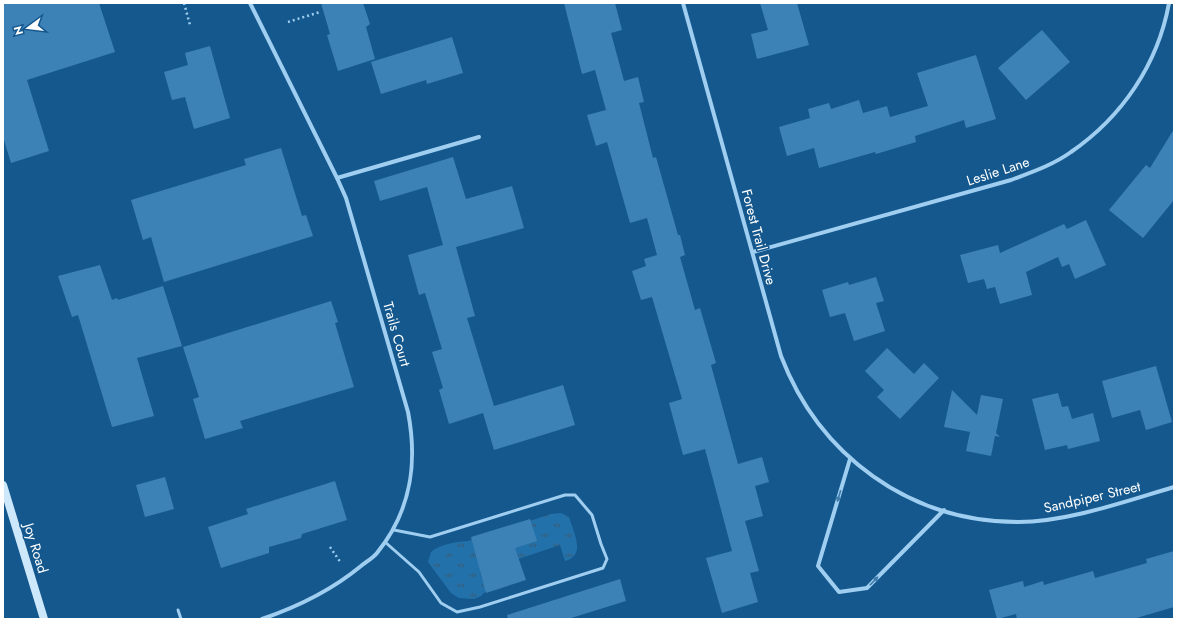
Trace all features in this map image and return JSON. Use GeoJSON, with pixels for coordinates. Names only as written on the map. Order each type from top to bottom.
{"type":"FeatureCollection","features":[{"type":"Feature","properties":{"kind":"street","name":"Trails Court"},"geometry":{"type":"LineString","coordinates":[[250,3],[346,198],[408,412],[412,432],[413,460],[411,480],[406,500],[394,530],[377,553],[354,572],[321,593],[286,611],[262,619]]}},
{"type":"Feature","properties":{"kind":"street","name":"Forest Trail Drive"},"geometry":{"type":"LineString","coordinates":[[682,3],[786,370],[808,410],[824,431],[862,469],[892,489]]}},
{"type":"Feature","properties":{"kind":"street","name":"Leslie Lane"},"geometry":{"type":"LineString","coordinates":[[752,252],[1011,180],[1042,168],[1070,152],[1090,138],[1111,118],[1127,99],[1141,78],[1152,57],[1161,34],[1169,3]]}},
{"type":"Feature","properties":{"kind":"street"},"geometry":{"type":"LineString","coordinates":[[337,178],[479,137]]}},
{"type":"Feature","properties":{"kind":"street"},"geometry":{"type":"LineString","coordinates":[[850,458],[818,566],[839,592],[867,588],[944,510]]}},
{"type":"Feature","properties":{"kind":"street","name":"Joy Road"},"geometry":{"type":"LineString","coordinates":[[3,485],[44,619]]}},
{"type":"Feature","properties":{"kind":"street","name":"Sandpiper Street"},"geometry":{"type":"LineString","coordinates":[[892,489],[921,503],[958,515],[1018,522],[1044,520],[1078,514],[1174,487]]}},
{"type":"Feature","properties":{"kind":"lane"},"geometry":{"type":"LineString","coordinates":[[384,542],[419,572],[441,603],[457,612],[480,607],[603,568],[608,558],[601,544],[592,515],[575,495],[565,495],[430,537],[394,530]]}},
{"type":"Feature","properties":{"kind":"lane"},"geometry":{"type":"LineString","coordinates":[[178,610],[181,619]]}},
{"type":"Feature","properties":{"kind":"path"},"geometry":{"type":"LineString","coordinates":[[184,3],[190,25]]}},
{"type":"Feature","properties":{"kind":"path"},"geometry":{"type":"LineString","coordinates":[[288,22],[320,12]]}},
{"type":"Feature","properties":{"kind":"path"},"geometry":{"type":"LineString","coordinates":[[330,547],[342,564]]}},
{"type":"Feature","properties":{"kind":"green space"},"geometry":{"type":"Polygon","coordinates":[[[561,513],[569,517],[577,542],[577,548],[572,558],[565,561],[560,545],[480,572],[486,591],[481,596],[474,599],[459,598],[451,593],[428,562],[431,552],[444,545],[468,541],[551,514],[561,513]]]}},
{"type":"Feature","properties":{"kind":"building"},"geometry":{"type":"Polygon","coordinates":[[[3,3],[99,3],[115,52],[27,80],[49,151],[11,163],[3,137],[3,3]]]}},
{"type":"Feature","properties":{"kind":"building"},"geometry":{"type":"Polygon","coordinates":[[[321,3],[363,3],[370,24],[366,27],[375,59],[338,71],[327,35],[330,34],[321,3]]]}},
{"type":"Feature","properties":{"kind":"building"},"geometry":{"type":"Polygon","coordinates":[[[564,3],[615,3],[622,30],[611,33],[624,81],[638,77],[644,102],[639,103],[653,158],[656,157],[678,235],[680,235],[685,255],[680,257],[695,310],[700,308],[716,363],[711,365],[738,464],[762,457],[769,482],[755,486],[763,516],[745,521],[759,571],[750,573],[758,602],[722,613],[706,558],[732,551],[705,449],[683,455],[669,403],[682,399],[652,297],[641,300],[632,271],[646,266],[644,259],[657,255],[647,218],[630,223],[607,142],[596,146],[587,115],[606,110],[595,70],[582,74],[564,3]]]}},
{"type":"Feature","properties":{"kind":"building"},"geometry":{"type":"Polygon","coordinates":[[[760,3],[797,3],[809,45],[757,59],[751,34],[768,30],[760,3]]]}},
{"type":"Feature","properties":{"kind":"building"},"geometry":{"type":"Polygon","coordinates":[[[1042,30],[1070,62],[1026,100],[998,68],[1042,30]]]}},
{"type":"Feature","properties":{"kind":"building"},"geometry":{"type":"Polygon","coordinates":[[[452,37],[463,73],[427,84],[426,80],[381,94],[371,62],[452,37]]]}},
{"type":"Feature","properties":{"kind":"building"},"geometry":{"type":"Polygon","coordinates":[[[210,46],[230,118],[194,129],[185,97],[172,100],[164,72],[188,65],[185,53],[210,46]]]}},
{"type":"Feature","properties":{"kind":"building"},"geometry":{"type":"Polygon","coordinates":[[[976,55],[996,119],[966,128],[964,120],[915,136],[916,142],[876,154],[875,152],[819,168],[814,148],[787,156],[779,127],[810,118],[808,109],[829,103],[831,109],[859,100],[863,113],[887,106],[890,117],[928,106],[917,73],[976,55]]]}},
{"type":"Feature","properties":{"kind":"building"},"geometry":{"type":"Polygon","coordinates":[[[1174,129],[1174,200],[1143,238],[1109,210],[1146,165],[1150,168],[1174,129]]]}},
{"type":"Feature","properties":{"kind":"building"},"geometry":{"type":"Polygon","coordinates":[[[281,148],[302,216],[306,215],[313,236],[164,282],[151,237],[143,240],[131,200],[246,165],[244,159],[281,148]]]}},
{"type":"Feature","properties":{"kind":"building"},"geometry":{"type":"Polygon","coordinates":[[[453,157],[466,199],[512,186],[524,228],[456,247],[475,316],[467,318],[494,406],[563,385],[575,425],[494,450],[483,413],[449,424],[439,390],[443,388],[432,352],[442,349],[425,293],[419,295],[408,255],[443,245],[427,187],[380,201],[374,181],[453,157]]]}},
{"type":"Feature","properties":{"kind":"building"},"geometry":{"type":"Polygon","coordinates":[[[1086,220],[1106,265],[1075,279],[1069,264],[1062,267],[1058,257],[1026,272],[1032,295],[1000,304],[995,287],[987,289],[984,279],[968,283],[960,255],[998,245],[1000,253],[1064,224],[1067,229],[1086,220]]]}},
{"type":"Feature","properties":{"kind":"building"},"geometry":{"type":"Polygon","coordinates":[[[100,265],[112,300],[117,298],[118,300],[163,286],[182,346],[137,358],[154,416],[112,427],[78,315],[72,317],[58,276],[100,265]]]}},
{"type":"Feature","properties":{"kind":"building"},"geometry":{"type":"Polygon","coordinates":[[[876,277],[884,301],[876,303],[885,331],[854,341],[845,313],[830,317],[822,290],[848,282],[849,285],[876,277]]]}},
{"type":"Feature","properties":{"kind":"building"},"geometry":{"type":"Polygon","coordinates":[[[331,301],[338,322],[335,323],[354,387],[240,421],[243,428],[205,439],[193,399],[199,397],[183,347],[331,301]]]}},
{"type":"Feature","properties":{"kind":"building"},"geometry":{"type":"Polygon","coordinates":[[[887,348],[914,374],[924,363],[939,378],[900,419],[877,397],[884,390],[865,371],[887,348]]]}},
{"type":"Feature","properties":{"kind":"building"},"geometry":{"type":"Polygon","coordinates":[[[1156,366],[1172,422],[1146,430],[1140,410],[1112,418],[1102,381],[1156,366]]]}},
{"type":"Feature","properties":{"kind":"building"},"geometry":{"type":"Polygon","coordinates":[[[952,390],[977,415],[981,395],[1003,399],[996,433],[1000,437],[995,436],[991,456],[966,451],[970,432],[944,427],[952,390]]]}},
{"type":"Feature","properties":{"kind":"building"},"geometry":{"type":"Polygon","coordinates":[[[1058,393],[1062,407],[1068,406],[1072,419],[1093,413],[1100,441],[1068,449],[1067,445],[1045,450],[1032,399],[1058,393]]]}},
{"type":"Feature","properties":{"kind":"building"},"geometry":{"type":"Polygon","coordinates":[[[165,477],[174,509],[145,517],[136,485],[165,477]]]}},
{"type":"Feature","properties":{"kind":"building"},"geometry":{"type":"Polygon","coordinates":[[[335,481],[347,520],[302,534],[301,538],[269,547],[269,553],[221,568],[208,527],[248,514],[246,509],[335,481]]]}},
{"type":"Feature","properties":{"kind":"building"},"geometry":{"type":"Polygon","coordinates":[[[530,519],[537,541],[515,548],[526,580],[486,593],[471,537],[530,519]]]}},
{"type":"Feature","properties":{"kind":"building"},"geometry":{"type":"Polygon","coordinates":[[[1174,551],[1174,607],[1133,619],[1017,619],[1016,614],[997,619],[989,590],[1023,581],[1024,587],[1043,581],[1044,585],[1093,571],[1095,578],[1147,563],[1146,559],[1174,551]]]}},
{"type":"Feature","properties":{"kind":"building"},"geometry":{"type":"Polygon","coordinates":[[[620,579],[626,601],[568,619],[508,619],[507,615],[620,579]]]}}]}
